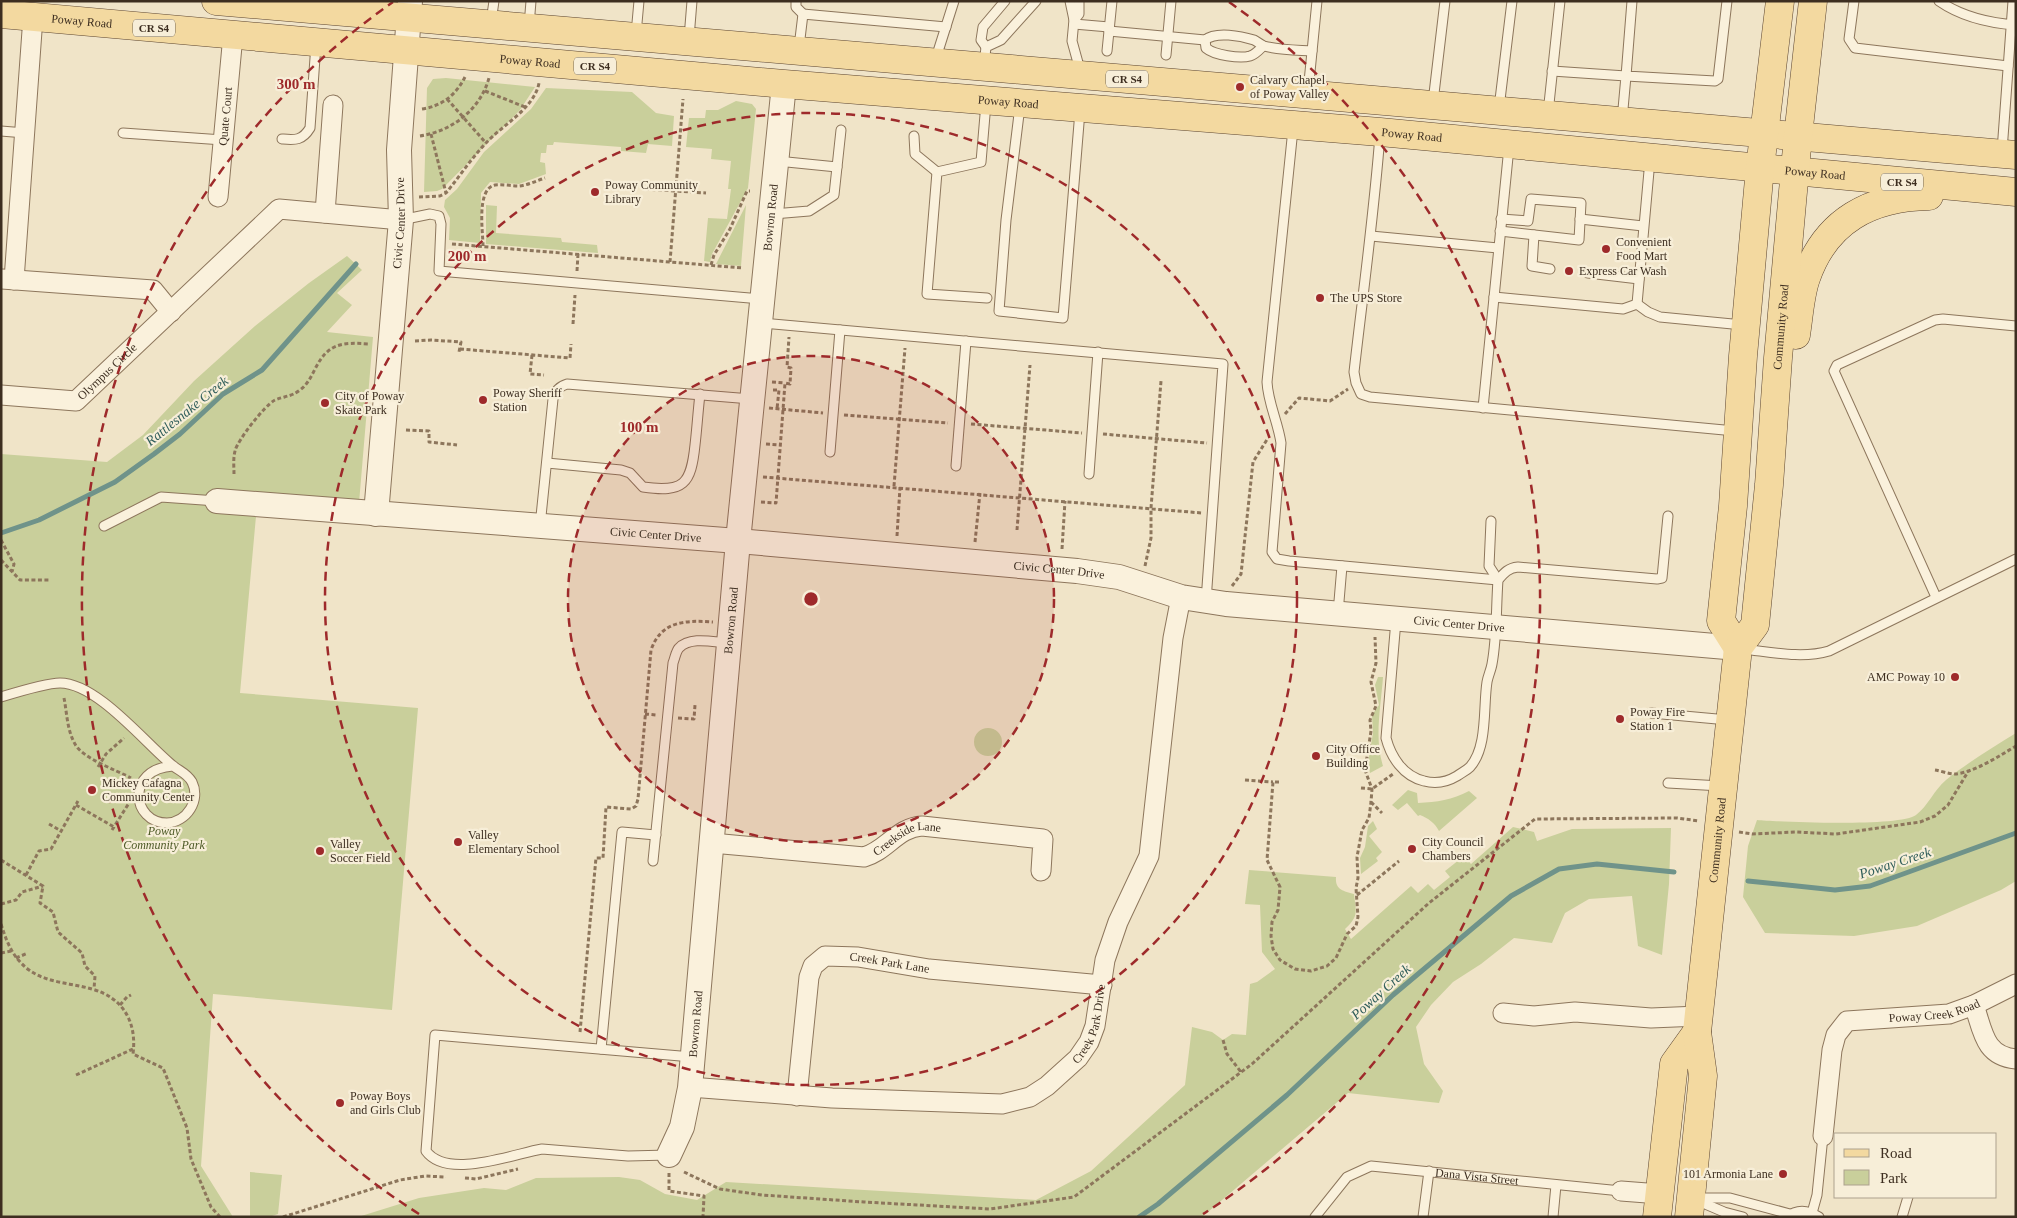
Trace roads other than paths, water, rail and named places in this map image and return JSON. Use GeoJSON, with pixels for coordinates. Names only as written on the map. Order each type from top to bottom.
{"type":"FeatureCollection","features":[{"type":"Feature","properties":{"kind":"main road","name":"CR S4"},"geometry":{"type":"LineString","coordinates":[[216,1],[492,13],[528,28],[939,63],[985,57],[1081,76],[2008,154]]}},
{"type":"Feature","properties":{"kind":"main road"},"geometry":{"type":"LineString","coordinates":[[1738,648],[1721,621],[1733,506],[1760,168],[1780,1]]}},
{"type":"Feature","properties":{"kind":"main road","name":"Community Road"},"geometry":{"type":"LineString","coordinates":[[1690,1207],[1703,1076],[1698,1024],[1738,648],[1755,625],[1798,136],[1813,1]]}},
{"type":"Feature","properties":{"kind":"main road","name":"Poway Road"},"geometry":{"type":"LineString","coordinates":[[1,14],[35,9],[233,35],[405,50],[536,69],[784,84],[1293,127],[1380,132],[2012,192]]}},
{"type":"Feature","properties":{"kind":"main road"},"geometry":{"type":"LineString","coordinates":[[536,69],[572,51],[631,53],[635,48],[636,37]]}},
{"type":"Feature","properties":{"kind":"main road"},"geometry":{"type":"LineString","coordinates":[[784,84],[785,73],[790,68],[864,71],[899,60]]}},
{"type":"Feature","properties":{"kind":"main road"},"geometry":{"type":"LineString","coordinates":[[845,89],[888,78],[934,80],[941,76],[939,63]]}},
{"type":"Feature","properties":{"kind":"main road"},"geometry":{"type":"LineString","coordinates":[[1006,102],[1029,94],[1050,91],[1151,99],[1163,90],[1163,82]]}},
{"type":"Feature","properties":{"kind":"main road"},"geometry":{"type":"LineString","coordinates":[[1165,116],[1167,107],[1178,98],[1270,105],[1307,95]]}},
{"type":"Feature","properties":{"kind":"main road"},"geometry":{"type":"LineString","coordinates":[[1330,129],[1383,119],[1475,126],[1486,124],[1498,110]]}},
{"type":"Feature","properties":{"kind":"main road"},"geometry":{"type":"LineString","coordinates":[[1769,478],[1781,451],[1798,322],[1806,279],[1825,240],[1848,218],[1865,208],[1883,201],[1911,196],[2012,192]]}},
{"type":"Feature","properties":{"kind":"main road"},"geometry":{"type":"LineString","coordinates":[[1738,431],[1753,451],[1751,498],[1764,530]]}},
{"type":"Feature","properties":{"kind":"main road","name":"Community Road"},"geometry":{"type":"LineString","coordinates":[[1659,1205],[1674,1064],[1698,1024]]}},
{"type":"Feature","properties":{"kind":"main road"},"geometry":{"type":"LineString","coordinates":[[1664,1167],[1690,1207]]}},
{"type":"Feature","properties":{"kind":"street"},"geometry":{"type":"LineString","coordinates":[[35,9],[25,133],[8,279],[154,290],[172,312]]}},
{"type":"Feature","properties":{"kind":"street","name":"Civic Center Drive"},"geometry":{"type":"LineString","coordinates":[[376,514],[401,220],[399,150],[409,9]]}},
{"type":"Feature","properties":{"kind":"street","name":"Quate Court"},"geometry":{"type":"LineString","coordinates":[[218,197],[233,35]]}},
{"type":"Feature","properties":{"kind":"street","name":"Bowron Road"},"geometry":{"type":"LineString","coordinates":[[677,1164],[690,1087],[738,541],[769,401],[762,311],[784,84]]}},
{"type":"Feature","properties":{"kind":"street"},"geometry":{"type":"LineString","coordinates":[[325,213],[333,105]]}},
{"type":"Feature","properties":{"kind":"street","name":"Olympus Circle"},"geometry":{"type":"LineString","coordinates":[[1,395],[76,401],[279,209],[401,220]]}},
{"type":"Feature","properties":{"kind":"street","name":"Civic Center Drive"},"geometry":{"type":"LineString","coordinates":[[217,501],[738,541],[1099,573],[1119,577],[1181,597],[1206,601],[1738,648]]}},
{"type":"Feature","properties":{"kind":"street","name":"Creek Park Drive"},"geometry":{"type":"LineString","coordinates":[[690,1087],[797,1096],[1002,1104],[1030,1097],[1047,1086],[1078,1058],[1095,1026],[1105,960],[1118,922],[1149,856],[1173,638],[1181,597]]}},
{"type":"Feature","properties":{"kind":"street","name":"Creekside Lane"},"geometry":{"type":"LineString","coordinates":[[712,843],[864,857],[874,854],[903,830],[913,826],[1049,834],[1041,871]]}},
{"type":"Feature","properties":{"kind":"street","name":"Creek Park Lane"},"geometry":{"type":"LineString","coordinates":[[797,1096],[808,977],[813,966],[825,956],[858,957],[929,969],[1102,985]]}},
{"type":"Feature","properties":{"kind":"street","name":"Poway Creek Road"},"geometry":{"type":"LineString","coordinates":[[1823,1136],[1832,1050],[1836,1035],[1847,1021],[1949,1014],[1974,1006],[2016,984]]}},
{"type":"Feature","properties":{"kind":"street"},"geometry":{"type":"LineString","coordinates":[[1974,1006],[1987,1043],[1995,1053],[2007,1058],[2016,1059]]}},
{"type":"Feature","properties":{"kind":"street"},"geometry":{"type":"LineString","coordinates":[[1503,1013],[1534,1016],[1575,1012],[1698,1024]]}},
{"type":"Feature","properties":{"kind":"street","name":"Dana Vista Street"},"geometry":{"type":"LineString","coordinates":[[1621,1191],[1659,1205]]}},
{"type":"Feature","properties":{"kind":"lane"},"geometry":{"type":"LineString","coordinates":[[528,28],[531,1]]}},
{"type":"Feature","properties":{"kind":"lane"},"geometry":{"type":"LineString","coordinates":[[636,37],[639,1]]}},
{"type":"Feature","properties":{"kind":"lane"},"geometry":{"type":"LineString","coordinates":[[689,42],[692,1]]}},
{"type":"Feature","properties":{"kind":"lane"},"geometry":{"type":"LineString","coordinates":[[796,1],[796,7],[803,14],[946,27]]}},
{"type":"Feature","properties":{"kind":"lane"},"geometry":{"type":"LineString","coordinates":[[939,63],[946,27],[954,1]]}},
{"type":"Feature","properties":{"kind":"lane"},"geometry":{"type":"LineString","coordinates":[[985,57],[981,40],[983,27],[1005,1]]}},
{"type":"Feature","properties":{"kind":"lane"},"geometry":{"type":"LineString","coordinates":[[985,57],[1036,1]]}},
{"type":"Feature","properties":{"kind":"lane"},"geometry":{"type":"LineString","coordinates":[[1070,1],[1074,22],[1072,41],[1081,76]]}},
{"type":"Feature","properties":{"kind":"lane"},"geometry":{"type":"LineString","coordinates":[[1074,22],[1079,14],[1079,1]]}},
{"type":"Feature","properties":{"kind":"lane"},"geometry":{"type":"LineString","coordinates":[[1107,51],[1112,1]]}},
{"type":"Feature","properties":{"kind":"lane"},"geometry":{"type":"LineString","coordinates":[[1166,55],[1171,1]]}},
{"type":"Feature","properties":{"kind":"lane"},"geometry":{"type":"LineString","coordinates":[[1307,95],[1317,1]]}},
{"type":"Feature","properties":{"kind":"lane"},"geometry":{"type":"LineString","coordinates":[[1433,105],[1445,1]]}},
{"type":"Feature","properties":{"kind":"lane"},"geometry":{"type":"LineString","coordinates":[[1498,110],[1512,1]]}},
{"type":"Feature","properties":{"kind":"lane"},"geometry":{"type":"LineString","coordinates":[[1548,115],[1560,1]]}},
{"type":"Feature","properties":{"kind":"lane"},"geometry":{"type":"LineString","coordinates":[[1622,122],[1632,1]]}},
{"type":"Feature","properties":{"kind":"lane"},"geometry":{"type":"LineString","coordinates":[[1552,71],[1714,81],[1718,78],[1727,1]]}},
{"type":"Feature","properties":{"kind":"lane"},"geometry":{"type":"LineString","coordinates":[[1854,1],[1849,39],[1854,48],[2008,66]]}},
{"type":"Feature","properties":{"kind":"lane"},"geometry":{"type":"LineString","coordinates":[[1939,1],[1953,10],[1982,21],[2014,24]]}},
{"type":"Feature","properties":{"kind":"lane"},"geometry":{"type":"LineString","coordinates":[[2008,154],[2008,66],[2014,24],[2013,1]]}},
{"type":"Feature","properties":{"kind":"lane"},"geometry":{"type":"LineString","coordinates":[[798,51],[803,14]]}},
{"type":"Feature","properties":{"kind":"lane"},"geometry":{"type":"LineString","coordinates":[[1074,22],[1168,37],[1204,40],[1210,36],[1218,35],[1246,38],[1257,41],[1263,46],[1312,51]]}},
{"type":"Feature","properties":{"kind":"lane"},"geometry":{"type":"LineString","coordinates":[[1204,40],[1206,48],[1211,52],[1246,57],[1252,55],[1263,46]]}},
{"type":"Feature","properties":{"kind":"lane"},"geometry":{"type":"LineString","coordinates":[[282,139],[298,140],[305,136],[310,128],[316,42]]}},
{"type":"Feature","properties":{"kind":"lane"},"geometry":{"type":"LineString","coordinates":[[1006,102],[1006,220],[999,311],[1063,318],[1080,108]]}},
{"type":"Feature","properties":{"kind":"lane"},"geometry":{"type":"LineString","coordinates":[[937,172],[981,162],[1006,102]]}},
{"type":"Feature","properties":{"kind":"lane"},"geometry":{"type":"LineString","coordinates":[[1293,127],[1267,382],[1269,398],[1280,433],[1281,443],[1271,547],[1274,556],[1280,560],[1498,580]]}},
{"type":"Feature","properties":{"kind":"lane"},"geometry":{"type":"LineString","coordinates":[[772,214],[810,211],[834,195],[841,130]]}},
{"type":"Feature","properties":{"kind":"lane"},"geometry":{"type":"LineString","coordinates":[[1,131],[25,133]]}},
{"type":"Feature","properties":{"kind":"lane"},"geometry":{"type":"LineString","coordinates":[[1380,132],[1371,236],[1366,258],[1354,372],[1356,383],[1362,394],[1370,397],[1738,431]]}},
{"type":"Feature","properties":{"kind":"lane"},"geometry":{"type":"LineString","coordinates":[[124,133],[223,140]]}},
{"type":"Feature","properties":{"kind":"lane"},"geometry":{"type":"LineString","coordinates":[[914,136],[915,154],[937,172]]}},
{"type":"Feature","properties":{"kind":"lane"},"geometry":{"type":"LineString","coordinates":[[1483,408],[1509,144]]}},
{"type":"Feature","properties":{"kind":"lane"},"geometry":{"type":"LineString","coordinates":[[1637,304],[1650,157]]}},
{"type":"Feature","properties":{"kind":"lane"},"geometry":{"type":"LineString","coordinates":[[777,161],[837,166]]}},
{"type":"Feature","properties":{"kind":"lane"},"geometry":{"type":"LineString","coordinates":[[937,172],[927,294],[987,298]]}},
{"type":"Feature","properties":{"kind":"lane"},"geometry":{"type":"LineString","coordinates":[[1500,231],[1579,240],[1581,203],[1532,199],[1528,221],[1501,219]]}},
{"type":"Feature","properties":{"kind":"lane"},"geometry":{"type":"LineString","coordinates":[[401,220],[430,214],[438,216],[441,224],[439,271],[762,311],[840,330],[1223,364],[1206,601]]}},
{"type":"Feature","properties":{"kind":"lane"},"geometry":{"type":"LineString","coordinates":[[1580,219],[1643,226]]}},
{"type":"Feature","properties":{"kind":"lane"},"geometry":{"type":"LineString","coordinates":[[1534,235],[1532,266],[1550,269]]}},
{"type":"Feature","properties":{"kind":"lane"},"geometry":{"type":"LineString","coordinates":[[1371,236],[1498,248]]}},
{"type":"Feature","properties":{"kind":"lane"},"geometry":{"type":"LineString","coordinates":[[1588,273],[1638,279]]}},
{"type":"Feature","properties":{"kind":"lane"},"geometry":{"type":"LineString","coordinates":[[1494,297],[1623,309],[1637,304]]}},
{"type":"Feature","properties":{"kind":"lane"},"geometry":{"type":"LineString","coordinates":[[1637,304],[1648,312],[1660,317],[1746,325]]}},
{"type":"Feature","properties":{"kind":"lane"},"geometry":{"type":"LineString","coordinates":[[1936,597],[1834,371],[1837,365],[1935,320],[1943,319],[2016,326]]}},
{"type":"Feature","properties":{"kind":"lane"},"geometry":{"type":"LineString","coordinates":[[830,452],[840,330]]}},
{"type":"Feature","properties":{"kind":"lane"},"geometry":{"type":"LineString","coordinates":[[956,466],[966,341]]}},
{"type":"Feature","properties":{"kind":"lane"},"geometry":{"type":"LineString","coordinates":[[1089,474],[1098,352]]}},
{"type":"Feature","properties":{"kind":"lane"},"geometry":{"type":"LineString","coordinates":[[540,526],[553,399],[559,388],[563,385],[700,394],[769,401]]}},
{"type":"Feature","properties":{"kind":"lane"},"geometry":{"type":"LineString","coordinates":[[546,463],[621,470],[630,473],[636,482],[643,487],[670,488],[676,486],[686,480],[692,469],[700,394]]}},
{"type":"Feature","properties":{"kind":"lane"},"geometry":{"type":"LineString","coordinates":[[104,526],[161,498],[217,501]]}},
{"type":"Feature","properties":{"kind":"lane"},"geometry":{"type":"LineString","coordinates":[[1498,580],[1512,567],[1662,578],[1668,516]]}},
{"type":"Feature","properties":{"kind":"lane"},"geometry":{"type":"LineString","coordinates":[[1396,619],[1386,738],[1389,749],[1402,768],[1416,779],[1432,783],[1453,778],[1469,768],[1478,753],[1483,731],[1487,682],[1492,664],[1498,580],[1489,566],[1491,521]]}},
{"type":"Feature","properties":{"kind":"lane"},"geometry":{"type":"LineString","coordinates":[[1738,648],[1786,654],[1821,653],[1850,641],[2016,559]]}},
{"type":"Feature","properties":{"kind":"lane"},"geometry":{"type":"LineString","coordinates":[[1338,614],[1342,566]]}},
{"type":"Feature","properties":{"kind":"lane"},"geometry":{"type":"LineString","coordinates":[[654,861],[673,663],[678,649],[693,640],[730,643]]}},
{"type":"Feature","properties":{"kind":"lane"},"geometry":{"type":"LineString","coordinates":[[1,698],[61,683],[79,688],[104,703],[173,766],[187,775],[192,783],[195,792],[190,810],[184,817],[166,823],[149,817],[139,802],[138,793],[140,784],[145,776],[161,767],[173,766]]}},
{"type":"Feature","properties":{"kind":"lane"},"geometry":{"type":"LineString","coordinates":[[1651,713],[1730,720]]}},
{"type":"Feature","properties":{"kind":"lane"},"geometry":{"type":"LineString","coordinates":[[1668,783],[1724,787]]}},
{"type":"Feature","properties":{"kind":"lane"},"geometry":{"type":"LineString","coordinates":[[601,1049],[622,832],[656,835]]}},
{"type":"Feature","properties":{"kind":"lane"},"geometry":{"type":"LineString","coordinates":[[677,1164],[628,1156],[542,1149],[528,1151],[502,1160],[474,1164],[434,1160],[426,1151],[435,1035],[692,1057]]}},
{"type":"Feature","properties":{"kind":"lane"},"geometry":{"type":"LineString","coordinates":[[1690,1207],[1730,1198],[1788,1216],[1805,1211],[1816,1215],[1823,1136]]}},
{"type":"Feature","properties":{"kind":"lane","name":"Dana Vista Street"},"geometry":{"type":"LineString","coordinates":[[1315,1217],[1347,1177],[1370,1166],[1621,1191]]}},
{"type":"Feature","properties":{"kind":"lane"},"geometry":{"type":"LineString","coordinates":[[1423,1217],[1429,1171]]}},
{"type":"Feature","properties":{"kind":"lane"},"geometry":{"type":"LineString","coordinates":[[1553,1217],[1556,1185]]}},
{"type":"Feature","properties":{"kind":"lane"},"geometry":{"type":"LineString","coordinates":[[1902,1217],[1908,1198]]}},
{"type":"Feature","properties":{"kind":"lane"},"geometry":{"type":"LineString","coordinates":[[1690,1207],[1743,1217]]}},
{"type":"Feature","properties":{"kind":"waterway","name":"Rattlesnake Creek"},"geometry":{"type":"LineString","coordinates":[[1,533],[39,520],[115,482],[154,454],[180,434],[223,394],[262,370],[356,264]]}},
{"type":"Feature","properties":{"kind":"waterway","name":"Poway Creek"},"geometry":{"type":"LineString","coordinates":[[1748,881],[1835,890],[1870,886],[2016,833]]}},
{"type":"Feature","properties":{"kind":"waterway","name":"Poway Creek"},"geometry":{"type":"LineString","coordinates":[[1139,1217],[1158,1204],[1287,1095],[1393,995],[1511,896],[1559,869],[1597,864],[1674,872]]}},
{"type":"Feature","properties":{"kind":"place","name":"Calvary Chapel of Poway Valley"},"geometry":{"type":"Point","coordinates":[1240,87]}},
{"type":"Feature","properties":{"kind":"place","name":"Poway Community Library"},"geometry":{"type":"Point","coordinates":[595,192]}},
{"type":"Feature","properties":{"kind":"place","name":"Convenient Food Mart"},"geometry":{"type":"Point","coordinates":[1606,249]}},
{"type":"Feature","properties":{"kind":"place","name":"Express Car Wash"},"geometry":{"type":"Point","coordinates":[1569,271]}},
{"type":"Feature","properties":{"kind":"place","name":"The UPS Store"},"geometry":{"type":"Point","coordinates":[1320,298]}},
{"type":"Feature","properties":{"kind":"place","name":"Poway Sheriff Station"},"geometry":{"type":"Point","coordinates":[483,400]}},
{"type":"Feature","properties":{"kind":"place","name":"City of Poway Skate Park"},"geometry":{"type":"Point","coordinates":[325,403]}},
{"type":"Feature","properties":{"kind":"place","name":"AMC Poway 10"},"geometry":{"type":"Point","coordinates":[1955,677]}},
{"type":"Feature","properties":{"kind":"place","name":"Poway Fire Station 1"},"geometry":{"type":"Point","coordinates":[1620,719]}},
{"type":"Feature","properties":{"kind":"place","name":"City Office Building"},"geometry":{"type":"Point","coordinates":[1316,756]}},
{"type":"Feature","properties":{"kind":"place","name":"Mickey Cafagna Community Center"},"geometry":{"type":"Point","coordinates":[92,790]}},
{"type":"Feature","properties":{"kind":"place","name":"Valley Elementary School"},"geometry":{"type":"Point","coordinates":[458,842]}},
{"type":"Feature","properties":{"kind":"place","name":"City Council Chambers"},"geometry":{"type":"Point","coordinates":[1412,849]}},
{"type":"Feature","properties":{"kind":"place","name":"Valley Soccer Field"},"geometry":{"type":"Point","coordinates":[320,851]}},
{"type":"Feature","properties":{"kind":"place","name":"Poway Boys and Girls Club"},"geometry":{"type":"Point","coordinates":[340,1103]}},
{"type":"Feature","properties":{"kind":"place","name":"101 Armonia Lane"},"geometry":{"type":"Point","coordinates":[1783,1174]}},
{"type":"Feature","properties":{"kind":"park label","name":"Poway Community Park"},"geometry":{"type":"Point","coordinates":[164,838]}}]}
